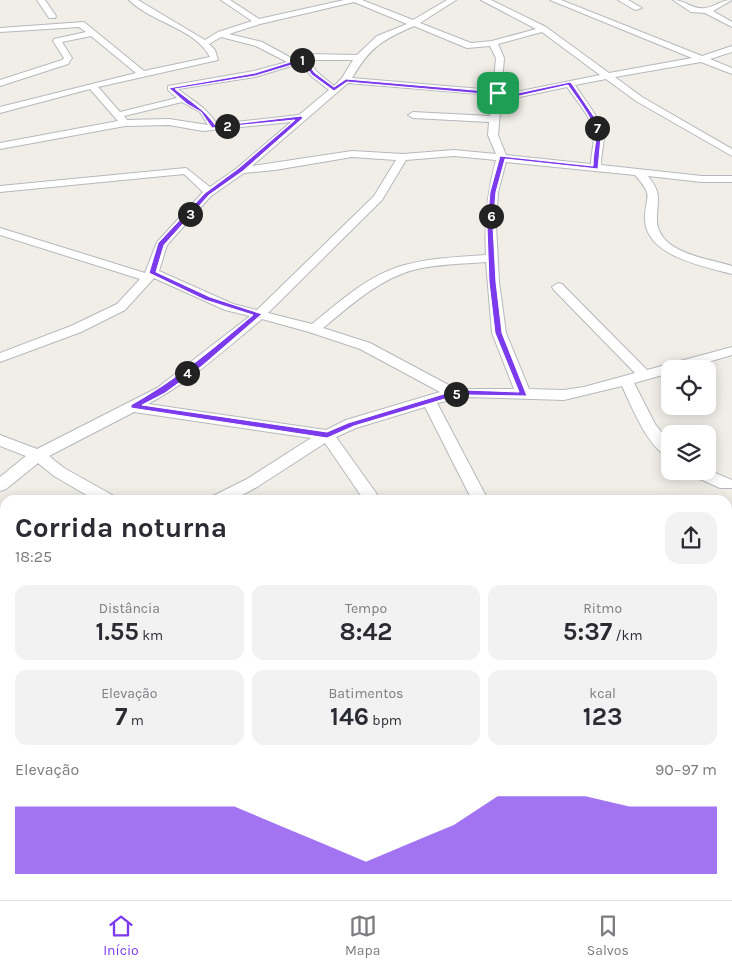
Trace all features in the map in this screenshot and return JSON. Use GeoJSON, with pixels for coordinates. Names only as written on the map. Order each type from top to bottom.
{"type":"FeatureCollection","features":[{"type":"Feature","properties":{"kind":"street"},"geometry":{"type":"LineString","coordinates":[[41,0],[52,16]]}},
{"type":"Feature","properties":{"kind":"street"},"geometry":{"type":"LineString","coordinates":[[1,109],[215,58],[203,44],[176,24],[133,0]]}},
{"type":"Feature","properties":{"kind":"street"},"geometry":{"type":"LineString","coordinates":[[225,0],[258,22]]}},
{"type":"Feature","properties":{"kind":"street"},"geometry":{"type":"LineString","coordinates":[[203,44],[222,34],[258,22],[354,0],[470,46],[493,43],[543,29]]}},
{"type":"Feature","properties":{"kind":"street"},"geometry":{"type":"LineString","coordinates":[[0,358],[111,314],[132,298],[150,275],[160,244],[210,192],[241,170],[346,80],[359,58],[380,38],[413,24],[452,0]]}},
{"type":"Feature","properties":{"kind":"street"},"geometry":{"type":"LineString","coordinates":[[485,0],[543,29],[646,103],[732,153]]}},
{"type":"Feature","properties":{"kind":"street"},"geometry":{"type":"LineString","coordinates":[[554,0],[732,71]]}},
{"type":"Feature","properties":{"kind":"street"},"geometry":{"type":"LineString","coordinates":[[622,0],[638,8]]}},
{"type":"Feature","properties":{"kind":"street"},"geometry":{"type":"LineString","coordinates":[[677,0],[694,10],[707,11],[732,26]]}},
{"type":"Feature","properties":{"kind":"street"},"geometry":{"type":"LineString","coordinates":[[707,11],[728,0]]}},
{"type":"Feature","properties":{"kind":"street"},"geometry":{"type":"LineString","coordinates":[[0,30],[75,24],[84,26],[143,75]]}},
{"type":"Feature","properties":{"kind":"street"},"geometry":{"type":"LineString","coordinates":[[0,83],[65,62],[68,58],[57,41],[93,34]]}},
{"type":"Feature","properties":{"kind":"street"},"geometry":{"type":"LineString","coordinates":[[222,34],[259,44],[299,61],[334,90]]}},
{"type":"Feature","properties":{"kind":"street"},"geometry":{"type":"LineString","coordinates":[[493,43],[500,58],[493,135],[502,157],[493,192],[491,258],[499,333],[524,395]]}},
{"type":"Feature","properties":{"kind":"street"},"geometry":{"type":"LineString","coordinates":[[346,80],[498,92],[540,89],[702,59],[732,49]]}},
{"type":"Feature","properties":{"kind":"street"},"geometry":{"type":"LineString","coordinates":[[214,127],[203,110],[171,88],[255,74],[312,56],[359,58]]}},
{"type":"Feature","properties":{"kind":"street"},"geometry":{"type":"LineString","coordinates":[[570,84],[597,127],[599,137],[596,148],[596,168]]}},
{"type":"Feature","properties":{"kind":"street"},"geometry":{"type":"LineString","coordinates":[[92,86],[122,119],[169,122],[196,128],[301,118]]}},
{"type":"Feature","properties":{"kind":"street"},"geometry":{"type":"LineString","coordinates":[[498,92],[540,89]]}},
{"type":"Feature","properties":{"kind":"street"},"geometry":{"type":"LineString","coordinates":[[0,146],[122,119],[183,98]]}},
{"type":"Feature","properties":{"kind":"street"},"geometry":{"type":"LineString","coordinates":[[413,115],[494,119]]}},
{"type":"Feature","properties":{"kind":"street"},"geometry":{"type":"LineString","coordinates":[[263,150],[274,167]]}},
{"type":"Feature","properties":{"kind":"street"},"geometry":{"type":"LineString","coordinates":[[241,170],[274,167],[352,154],[403,157],[454,153],[702,179],[732,179]]}},
{"type":"Feature","properties":{"kind":"street"},"geometry":{"type":"LineString","coordinates":[[0,485],[38,455],[162,391],[199,364],[258,314],[378,198],[403,157]]}},
{"type":"Feature","properties":{"kind":"street"},"geometry":{"type":"LineString","coordinates":[[0,189],[186,171],[191,173],[210,192]]}},
{"type":"Feature","properties":{"kind":"street"},"geometry":{"type":"LineString","coordinates":[[639,173],[650,187],[655,201],[651,218],[659,240],[674,252],[732,270]]}},
{"type":"Feature","properties":{"kind":"street"},"geometry":{"type":"LineString","coordinates":[[0,231],[150,275],[207,299],[314,329],[364,346],[454,394]]}},
{"type":"Feature","properties":{"kind":"street"},"geometry":{"type":"LineString","coordinates":[[314,329],[366,288],[390,274],[424,265],[491,258]]}},
{"type":"Feature","properties":{"kind":"street"},"geometry":{"type":"LineString","coordinates":[[558,287],[645,376]]}},
{"type":"Feature","properties":{"kind":"street"},"geometry":{"type":"LineString","coordinates":[[229,495],[252,483],[327,435],[351,424],[429,401],[466,392],[564,395],[626,381],[732,351]]}},
{"type":"Feature","properties":{"kind":"street"},"geometry":{"type":"LineString","coordinates":[[626,381],[654,433],[661,441]]}},
{"type":"Feature","properties":{"kind":"street"},"geometry":{"type":"LineString","coordinates":[[429,401],[477,495]]}},
{"type":"Feature","properties":{"kind":"street"},"geometry":{"type":"LineString","coordinates":[[134,406],[327,435],[369,495]]}},
{"type":"Feature","properties":{"kind":"street"},"geometry":{"type":"LineString","coordinates":[[0,440],[38,455],[59,472],[99,495]]}},
{"type":"Feature","properties":{"kind":"street"},"geometry":{"type":"LineString","coordinates":[[716,480],[726,484]]}},
{"type":"Feature","properties":{"kind":"route"},"geometry":{"type":"LineString","coordinates":[[303,60],[314,74],[334,90],[346,80],[498,93],[497,99],[570,84],[597,127],[599,137],[596,148],[596,168],[502,157],[493,192],[490,226],[493,282],[499,333],[524,395],[466,392],[447,395],[351,424],[327,435],[134,406],[162,391],[199,364],[258,314],[207,299],[152,273],[160,244],[207,194],[241,170],[301,118],[214,127],[203,110],[189,103],[171,88],[255,74],[303,60]]}}]}
